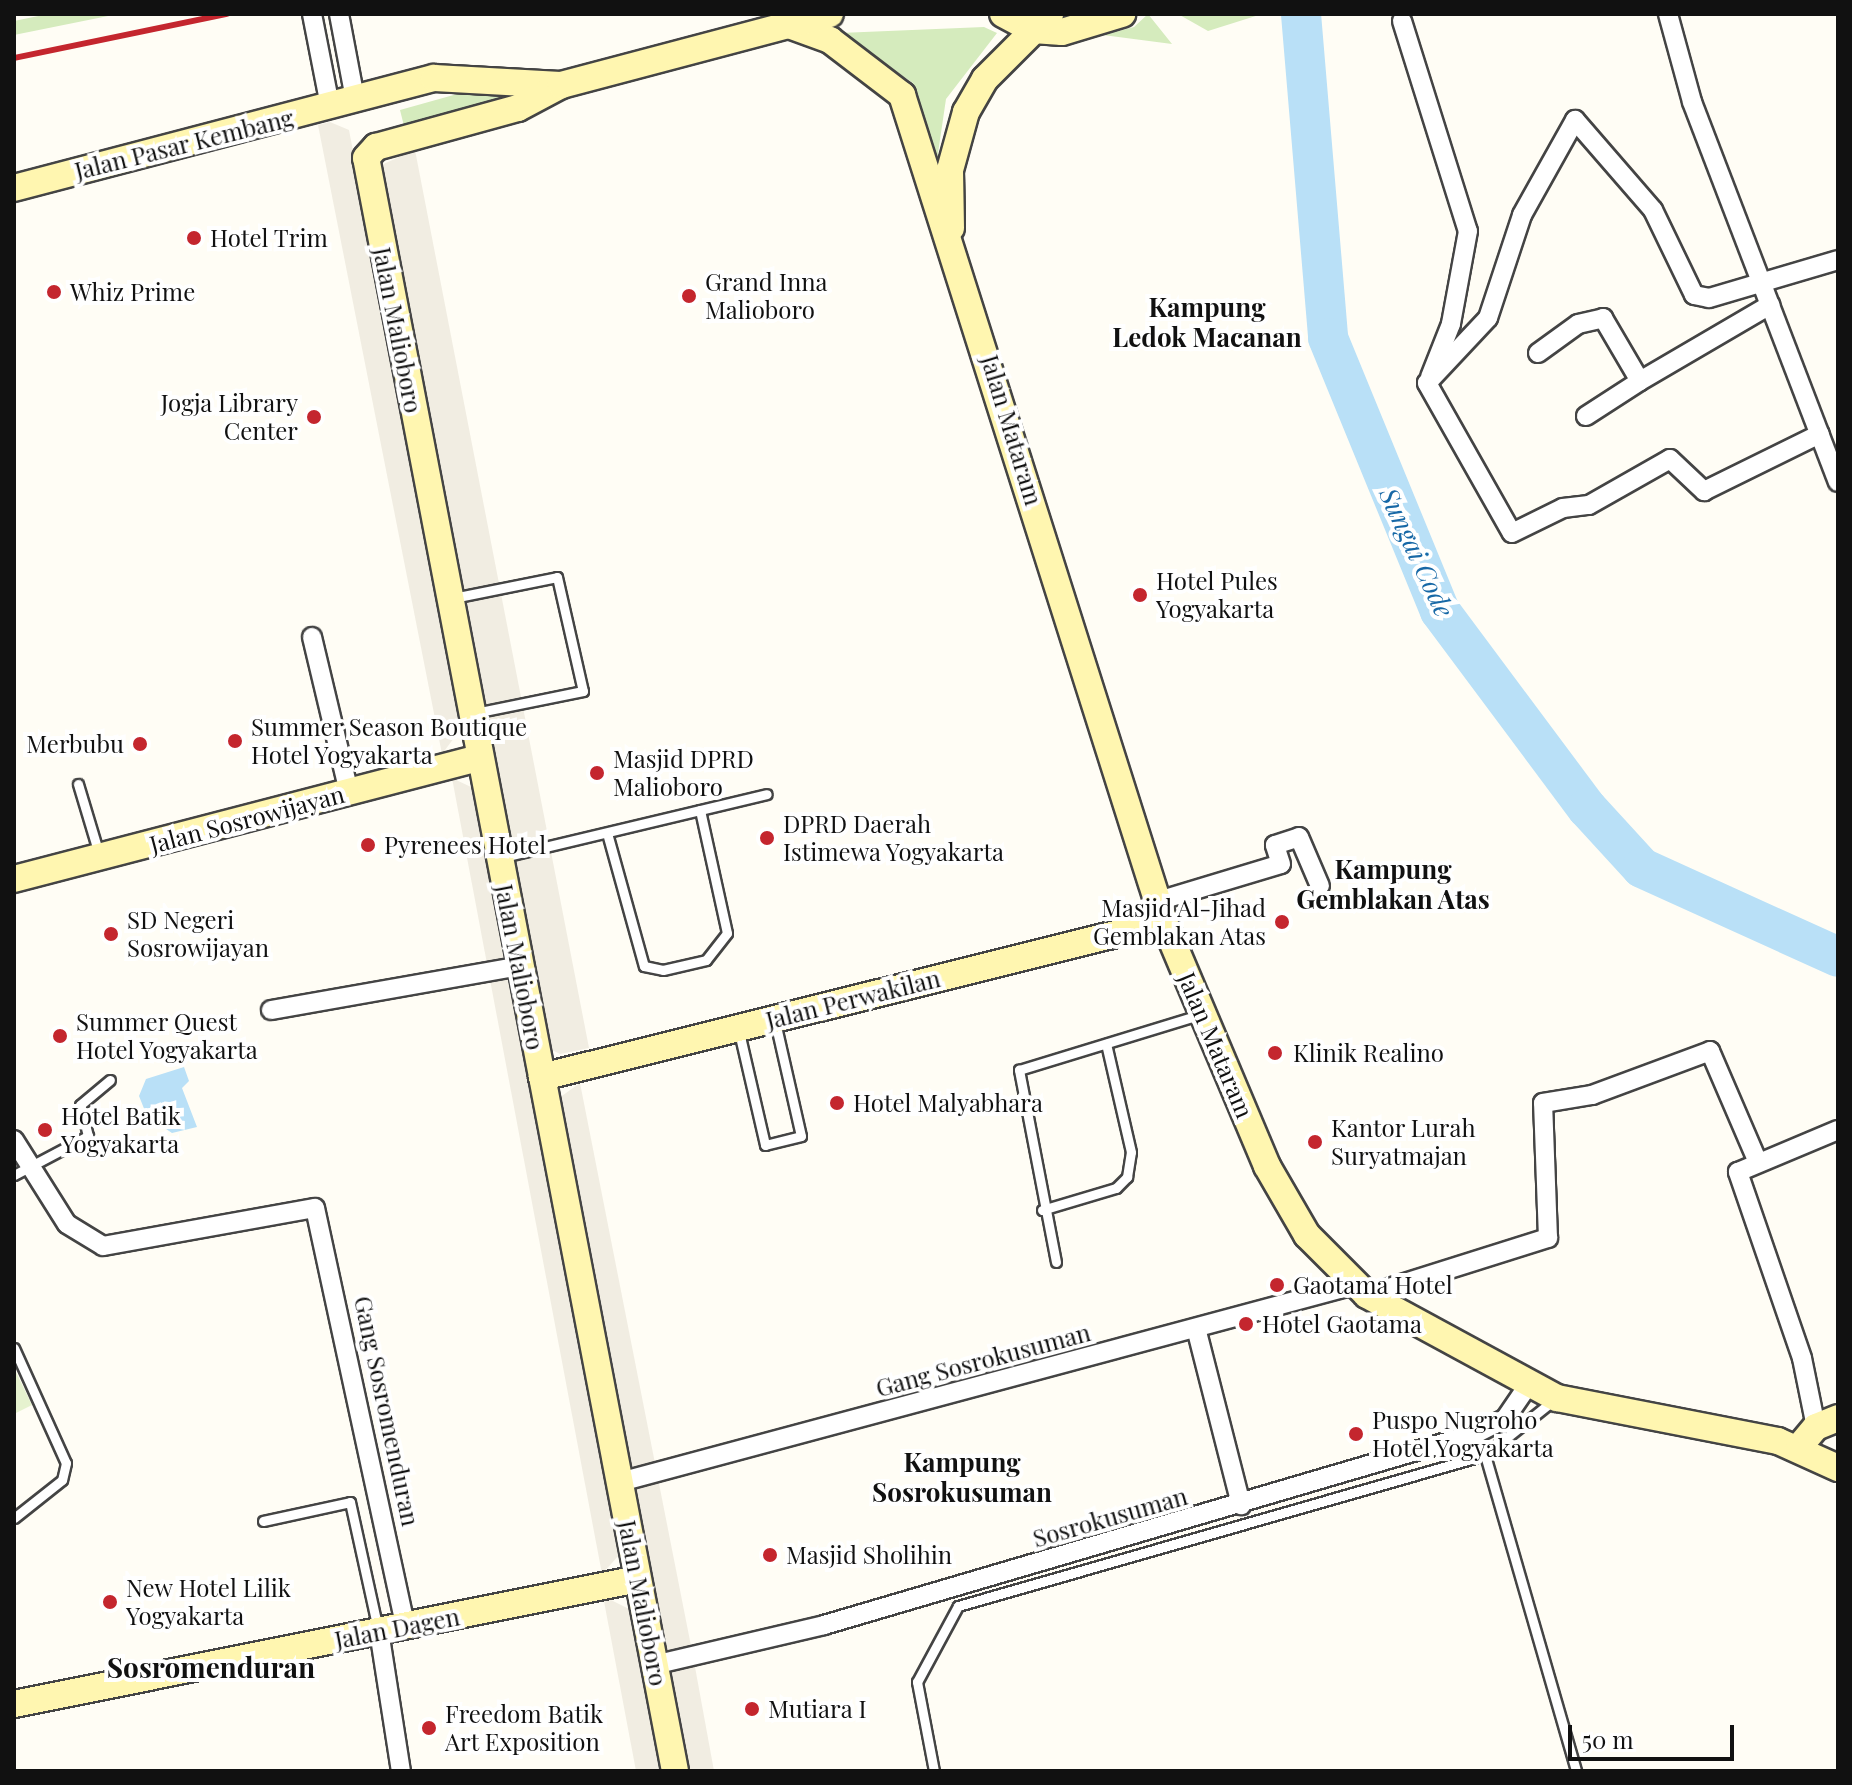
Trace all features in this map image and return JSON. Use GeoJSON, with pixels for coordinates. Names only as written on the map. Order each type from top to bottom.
{"type":"FeatureCollection","features":[{"type":"Feature","properties":{"kind":"main road"},"geometry":{"type":"LineString","coordinates":[[561,85],[830,14]]}},
{"type":"Feature","properties":{"kind":"main road"},"geometry":{"type":"LineString","coordinates":[[1003,14],[1073,31],[1122,14]]}},
{"type":"Feature","properties":{"kind":"main road","name":"Jalan Mataram"},"geometry":{"type":"LineString","coordinates":[[951,236],[950,170],[966,112],[985,79],[1041,22]]}},
{"type":"Feature","properties":{"kind":"main road","name":"Jalan Mataram"},"geometry":{"type":"LineString","coordinates":[[789,25],[823,36],[896,87],[951,236],[1161,912],[1202,1014],[1299,1221],[1363,1290],[1557,1398],[1818,1431],[1838,1468]]}},
{"type":"Feature","properties":{"kind":"main road","name":"Jalan Pasar Kembang"},"geometry":{"type":"LineString","coordinates":[[14,188],[445,77],[561,85]]}},
{"type":"Feature","properties":{"kind":"main road","name":"Jalan Malioboro"},"geometry":{"type":"LineString","coordinates":[[561,85],[518,108],[376,147],[366,162],[675,1771]]}},
{"type":"Feature","properties":{"kind":"main road","name":"Jalan Sosrowijayan"},"geometry":{"type":"LineString","coordinates":[[14,879],[480,758]]}},
{"type":"Feature","properties":{"kind":"main road","name":"Jalan Perwakilan"},"geometry":{"type":"LineString","coordinates":[[542,1077],[774,1019],[1161,912]]}},
{"type":"Feature","properties":{"kind":"main road","name":"Jalan Dagen"},"geometry":{"type":"LineString","coordinates":[[16,1699],[638,1579]]}},
{"type":"Feature","properties":{"kind":"street"},"geometry":{"type":"LineString","coordinates":[[312,14],[342,103]]}},
{"type":"Feature","properties":{"kind":"street"},"geometry":{"type":"LineString","coordinates":[[339,14],[342,103]]}},
{"type":"Feature","properties":{"kind":"street"},"geometry":{"type":"LineString","coordinates":[[1668,14],[1692,102],[1838,482]]}},
{"type":"Feature","properties":{"kind":"street"},"geometry":{"type":"LineString","coordinates":[[1402,16],[1468,231],[1451,324],[1427,383]]}},
{"type":"Feature","properties":{"kind":"street"},"geometry":{"type":"LineString","coordinates":[[1427,383],[1488,318],[1522,215],[1575,120],[1646,200],[1694,295],[1709,298],[1838,260]]}},
{"type":"Feature","properties":{"kind":"street"},"geometry":{"type":"LineString","coordinates":[[1586,416],[1770,305]]}},
{"type":"Feature","properties":{"kind":"street"},"geometry":{"type":"LineString","coordinates":[[1538,353],[1578,324],[1603,318],[1640,381]]}},
{"type":"Feature","properties":{"kind":"street"},"geometry":{"type":"LineString","coordinates":[[1427,383],[1512,533],[1563,508],[1589,505],[1670,459],[1704,491],[1820,434]]}},
{"type":"Feature","properties":{"kind":"street"},"geometry":{"type":"LineString","coordinates":[[312,637],[349,792]]}},
{"type":"Feature","properties":{"kind":"street"},"geometry":{"type":"LineString","coordinates":[[1161,912],[1281,864],[1275,845],[1299,837],[1320,886]]}},
{"type":"Feature","properties":{"kind":"street"},"geometry":{"type":"LineString","coordinates":[[271,1010],[520,966]]}},
{"type":"Feature","properties":{"kind":"street","name":"Gang Sosrokusuman"},"geometry":{"type":"LineString","coordinates":[[620,1482],[1196,1328],[1363,1290],[1548,1238],[1543,1103],[1592,1095],[1710,1051],[1757,1160]]}},
{"type":"Feature","properties":{"kind":"street"},"geometry":{"type":"LineString","coordinates":[[1818,1431],[1802,1358],[1738,1172],[1757,1160],[1838,1130]]}},
{"type":"Feature","properties":{"kind":"street"},"geometry":{"type":"LineString","coordinates":[[14,1140],[22,1171]]}},
{"type":"Feature","properties":{"kind":"street","name":"Gang Sosromenduran"},"geometry":{"type":"LineString","coordinates":[[22,1171],[67,1224],[103,1246],[315,1208],[405,1626]]}},
{"type":"Feature","properties":{"kind":"street"},"geometry":{"type":"LineString","coordinates":[[1196,1328],[1241,1505]]}},
{"type":"Feature","properties":{"kind":"street","name":"Sosrokusuman"},"geometry":{"type":"LineString","coordinates":[[654,1665],[1241,1505],[1477,1433],[1505,1419],[1529,1384]]}},
{"type":"Feature","properties":{"kind":"street"},"geometry":{"type":"LineString","coordinates":[[379,1631],[401,1771]]}},
{"type":"Feature","properties":{"kind":"lane"},"geometry":{"type":"LineString","coordinates":[[450,599],[557,577],[583,691],[472,713]]}},
{"type":"Feature","properties":{"kind":"lane"},"geometry":{"type":"LineString","coordinates":[[78,784],[100,857]]}},
{"type":"Feature","properties":{"kind":"lane"},"geometry":{"type":"LineString","coordinates":[[499,858],[767,794]]}},
{"type":"Feature","properties":{"kind":"lane"},"geometry":{"type":"LineString","coordinates":[[607,833],[644,966],[663,970],[706,960],[727,933],[700,810]]}},
{"type":"Feature","properties":{"kind":"lane"},"geometry":{"type":"LineString","coordinates":[[1056,1262],[1042,1210],[1019,1070],[1202,1014]]}},
{"type":"Feature","properties":{"kind":"lane"},"geometry":{"type":"LineString","coordinates":[[738,1028],[765,1145],[801,1136],[774,1019]]}},
{"type":"Feature","properties":{"kind":"lane"},"geometry":{"type":"LineString","coordinates":[[1042,1210],[1116,1188],[1127,1177],[1131,1152],[1106,1044]]}},
{"type":"Feature","properties":{"kind":"lane"},"geometry":{"type":"LineString","coordinates":[[22,1171],[88,1136],[80,1105],[110,1080]]}},
{"type":"Feature","properties":{"kind":"lane"},"geometry":{"type":"LineString","coordinates":[[14,1348],[66,1463],[62,1480],[14,1518]]}},
{"type":"Feature","properties":{"kind":"lane"},"geometry":{"type":"LineString","coordinates":[[934,1771],[917,1682],[958,1606],[1485,1455],[1557,1398]]}},
{"type":"Feature","properties":{"kind":"lane"},"geometry":{"type":"LineString","coordinates":[[1485,1455],[1576,1771]]}},
{"type":"Feature","properties":{"kind":"lane"},"geometry":{"type":"LineString","coordinates":[[263,1521],[350,1502],[379,1631]]}},
{"type":"Feature","properties":{"kind":"green space"},"geometry":{"type":"Polygon","coordinates":[[[48,14],[118,14],[14,35],[14,21],[48,14]]]}},
{"type":"Feature","properties":{"kind":"green space"},"geometry":{"type":"Polygon","coordinates":[[[1148,14],[1172,44],[1103,35],[1134,27],[1148,14]]]}},
{"type":"Feature","properties":{"kind":"green space"},"geometry":{"type":"Polygon","coordinates":[[[1178,14],[1262,14],[1208,31],[1178,14]]]}},
{"type":"Feature","properties":{"kind":"green space"},"geometry":{"type":"Polygon","coordinates":[[[984,27],[997,33],[946,99],[937,160],[913,83],[840,33],[984,27]]]}},
{"type":"Feature","properties":{"kind":"green space"},"geometry":{"type":"Polygon","coordinates":[[[475,89],[516,94],[404,126],[400,110],[475,89]]]}},
{"type":"Feature","properties":{"kind":"green space"},"geometry":{"type":"Polygon","coordinates":[[[14,1368],[32,1405],[14,1414],[14,1368]]]}},
{"type":"Feature","properties":{"kind":"shaded area"},"geometry":{"type":"Polygon","coordinates":[[[330,122],[349,130],[463,726],[442,754],[318,125],[330,122]]]}},
{"type":"Feature","properties":{"kind":"shaded area"},"geometry":{"type":"Polygon","coordinates":[[[415,150],[589,1048],[560,1054],[548,1048],[379,166],[415,150]]]}},
{"type":"Feature","properties":{"kind":"shaded area"},"geometry":{"type":"Polygon","coordinates":[[[452,778],[471,787],[620,1554],[602,1574],[452,778]]]}},
{"type":"Feature","properties":{"kind":"shaded area"},"geometry":{"type":"Polygon","coordinates":[[[580,1083],[714,1771],[686,1771],[559,1098],[580,1083]]]}},
{"type":"Feature","properties":{"kind":"shaded area"},"geometry":{"type":"Polygon","coordinates":[[[603,1596],[631,1610],[662,1771],[636,1771],[603,1596]]]}},
{"type":"Feature","properties":{"kind":"water"},"geometry":{"type":"Polygon","coordinates":[[[184,1067],[189,1081],[182,1088],[197,1127],[172,1133],[147,1116],[139,1096],[146,1079],[184,1067]]]}},
{"type":"Feature","properties":{"kind":"waterway","name":"Sungai Code"},"geometry":{"type":"LineString","coordinates":[[1301,14],[1328,338],[1440,611],[1587,808],[1642,868],[1838,957]]}},
{"type":"Feature","properties":{"kind":"railway"},"geometry":{"type":"LineString","coordinates":[[14,58],[227,14]]}},
{"type":"Feature","properties":{"kind":"place","name":"Hotel Trim"},"geometry":{"type":"Point","coordinates":[194,238]}},
{"type":"Feature","properties":{"kind":"place","name":"Whiz Prime"},"geometry":{"type":"Point","coordinates":[54,292]}},
{"type":"Feature","properties":{"kind":"place","name":"Grand Inna Malioboro"},"geometry":{"type":"Point","coordinates":[689,296]}},
{"type":"Feature","properties":{"kind":"place","name":"Jogja Library Center"},"geometry":{"type":"Point","coordinates":[314,417]}},
{"type":"Feature","properties":{"kind":"place","name":"Hotel Pules Yogyakarta"},"geometry":{"type":"Point","coordinates":[1140,595]}},
{"type":"Feature","properties":{"kind":"place","name":"Summer Season Boutique Hotel Yogyakarta"},"geometry":{"type":"Point","coordinates":[235,741]}},
{"type":"Feature","properties":{"kind":"place","name":"Merbubu"},"geometry":{"type":"Point","coordinates":[140,744]}},
{"type":"Feature","properties":{"kind":"place","name":"Masjid DPRD Malioboro"},"geometry":{"type":"Point","coordinates":[597,773]}},
{"type":"Feature","properties":{"kind":"place","name":"DPRD Daerah Istimewa Yogyakarta"},"geometry":{"type":"Point","coordinates":[767,838]}},
{"type":"Feature","properties":{"kind":"place","name":"Pyrenees Hotel"},"geometry":{"type":"Point","coordinates":[368,845]}},
{"type":"Feature","properties":{"kind":"place","name":"Masjid Al-Jihad Gemblakan Atas"},"geometry":{"type":"Point","coordinates":[1282,922]}},
{"type":"Feature","properties":{"kind":"place","name":"SD Negeri Sosrowijayan"},"geometry":{"type":"Point","coordinates":[111,934]}},
{"type":"Feature","properties":{"kind":"place","name":"Summer Quest Hotel Yogyakarta"},"geometry":{"type":"Point","coordinates":[60,1036]}},
{"type":"Feature","properties":{"kind":"place","name":"Klinik Realino"},"geometry":{"type":"Point","coordinates":[1275,1053]}},
{"type":"Feature","properties":{"kind":"place","name":"Hotel Malyabhara"},"geometry":{"type":"Point","coordinates":[837,1103]}},
{"type":"Feature","properties":{"kind":"place","name":"Hotel Batik Yogyakarta"},"geometry":{"type":"Point","coordinates":[45,1130]}},
{"type":"Feature","properties":{"kind":"place","name":"Kantor Lurah Suryatmajan"},"geometry":{"type":"Point","coordinates":[1315,1142]}},
{"type":"Feature","properties":{"kind":"place","name":"Gaotama Hotel"},"geometry":{"type":"Point","coordinates":[1277,1285]}},
{"type":"Feature","properties":{"kind":"place","name":"Hotel Gaotama"},"geometry":{"type":"Point","coordinates":[1246,1324]}},
{"type":"Feature","properties":{"kind":"place","name":"Puspo Nugroho Hotel Yogyakarta"},"geometry":{"type":"Point","coordinates":[1356,1434]}},
{"type":"Feature","properties":{"kind":"place","name":"Masjid Sholihin"},"geometry":{"type":"Point","coordinates":[770,1555]}},
{"type":"Feature","properties":{"kind":"place","name":"New Hotel Lilik Yogyakarta"},"geometry":{"type":"Point","coordinates":[110,1602]}},
{"type":"Feature","properties":{"kind":"place","name":"Mutiara I"},"geometry":{"type":"Point","coordinates":[752,1709]}},
{"type":"Feature","properties":{"kind":"place","name":"Freedom Batik Art Exposition"},"geometry":{"type":"Point","coordinates":[429,1728]}},
{"type":"Feature","properties":{"kind":"district","name":"Kampung Ledok Macanan"},"geometry":{"type":"Point","coordinates":[1207,322]}},
{"type":"Feature","properties":{"kind":"district","name":"Kampung Gemblakan Atas"},"geometry":{"type":"Point","coordinates":[1393,884]}},
{"type":"Feature","properties":{"kind":"district","name":"Kampung Sosrokusuman"},"geometry":{"type":"Point","coordinates":[962,1477]}},
{"type":"Feature","properties":{"kind":"district","name":"Sosromenduran"},"geometry":{"type":"Point","coordinates":[211,1667]}}]}
